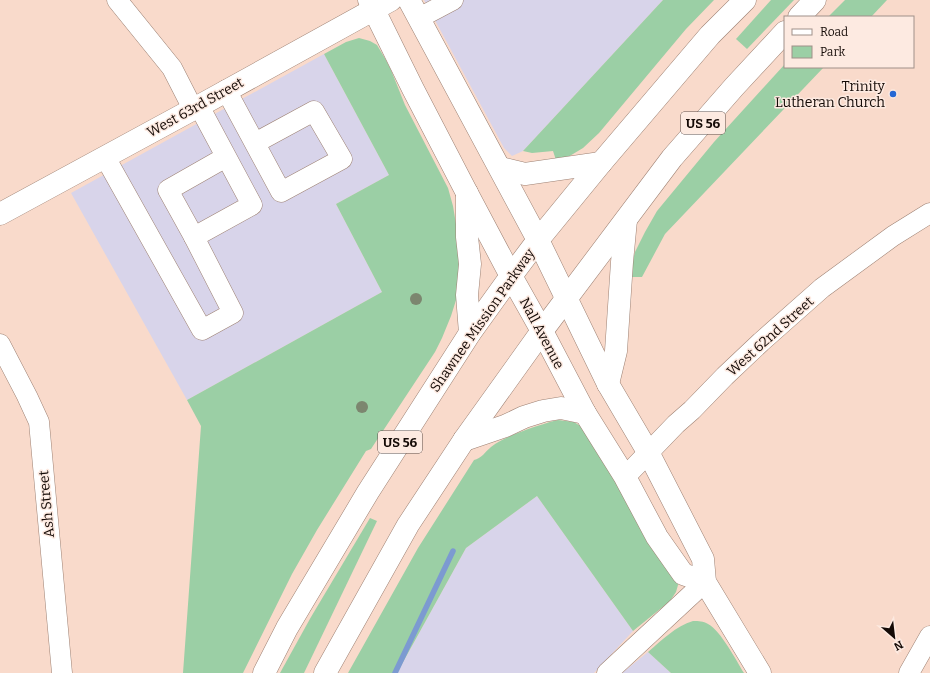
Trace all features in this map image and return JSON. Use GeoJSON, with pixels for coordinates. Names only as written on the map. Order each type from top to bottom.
{"type":"FeatureCollection","features":[{"type":"Feature","properties":{"kind":"main road","name":"Shawnee Mission Parkway"},"geometry":{"type":"LineString","coordinates":[[264,673],[287,628],[368,492],[470,333],[538,240],[601,163],[710,35],[745,0]]}},
{"type":"Feature","properties":{"kind":"main road"},"geometry":{"type":"LineString","coordinates":[[800,16],[815,0]]}},
{"type":"Feature","properties":{"kind":"main road","name":"West 63rd Street"},"geometry":{"type":"LineString","coordinates":[[0,214],[196,107],[378,3]]}},
{"type":"Feature","properties":{"kind":"main road","name":"Nall Avenue"},"geometry":{"type":"LineString","coordinates":[[378,3],[413,89],[585,414],[625,477],[657,537],[683,574],[705,582]]}},
{"type":"Feature","properties":{"kind":"main road"},"geometry":{"type":"LineString","coordinates":[[414,9],[538,240],[608,384],[648,452],[703,559],[705,582],[760,673]]}},
{"type":"Feature","properties":{"kind":"main road","name":"US 56"},"geometry":{"type":"LineString","coordinates":[[325,673],[408,525],[464,440],[542,331],[672,158],[734,87],[784,33]]}},
{"type":"Feature","properties":{"kind":"main road"},"geometry":{"type":"LineString","coordinates":[[500,168],[525,174],[601,163]]}},
{"type":"Feature","properties":{"kind":"main road"},"geometry":{"type":"LineString","coordinates":[[467,193],[467,237],[470,264],[467,295],[470,333]]}},
{"type":"Feature","properties":{"kind":"main road"},"geometry":{"type":"LineString","coordinates":[[608,384],[616,351],[626,220]]}},
{"type":"Feature","properties":{"kind":"main road"},"geometry":{"type":"LineString","coordinates":[[464,440],[543,411],[561,408],[585,414]]}},
{"type":"Feature","properties":{"kind":"street"},"geometry":{"type":"LineString","coordinates":[[117,0],[172,68],[226,157],[252,205],[194,237]]}},
{"type":"Feature","properties":{"kind":"street"},"geometry":{"type":"LineString","coordinates":[[414,9],[453,0]]}},
{"type":"Feature","properties":{"kind":"street"},"geometry":{"type":"LineString","coordinates":[[226,90],[255,143]]}},
{"type":"Feature","properties":{"kind":"street"},"geometry":{"type":"LineString","coordinates":[[105,156],[202,330],[233,313],[168,190],[226,157]]}},
{"type":"Feature","properties":{"kind":"street","name":"West 62nd Street"},"geometry":{"type":"LineString","coordinates":[[625,477],[648,452],[761,342],[822,288],[892,236],[930,213]]}},
{"type":"Feature","properties":{"kind":"street","name":"Ash Street"},"geometry":{"type":"LineString","coordinates":[[0,344],[39,422],[62,673]]}},
{"type":"Feature","properties":{"kind":"street"},"geometry":{"type":"LineString","coordinates":[[607,673],[705,582]]}},
{"type":"Feature","properties":{"kind":"street"},"geometry":{"type":"LineString","coordinates":[[909,673],[930,636]]}},
{"type":"Feature","properties":{"kind":"shaded area"},"geometry":{"type":"Polygon","coordinates":[[[424,0],[663,0],[523,151],[512,156],[504,148],[424,0]]]}},
{"type":"Feature","properties":{"kind":"shaded area"},"geometry":{"type":"Polygon","coordinates":[[[324,54],[389,175],[336,204],[382,292],[187,400],[71,193],[324,54]]]}},
{"type":"Feature","properties":{"kind":"shaded area"},"geometry":{"type":"Polygon","coordinates":[[[537,496],[633,631],[594,673],[397,673],[466,548],[537,496]]]}},
{"type":"Feature","properties":{"kind":"shaded area"},"geometry":{"type":"Polygon","coordinates":[[[648,652],[671,673],[622,673],[627,669],[648,652]]]}},
{"type":"Feature","properties":{"kind":"green space"},"geometry":{"type":"Polygon","coordinates":[[[663,0],[714,0],[686,29],[599,133],[583,148],[568,157],[556,160],[553,151],[532,153],[523,151],[663,0]]]}},
{"type":"Feature","properties":{"kind":"green space"},"geometry":{"type":"Polygon","coordinates":[[[771,0],[794,0],[747,49],[736,39],[771,0]]]}},
{"type":"Feature","properties":{"kind":"green space"},"geometry":{"type":"Polygon","coordinates":[[[845,0],[887,0],[872,16],[829,16],[845,0]]]}},
{"type":"Feature","properties":{"kind":"green space"},"geometry":{"type":"Polygon","coordinates":[[[359,38],[377,45],[386,60],[405,105],[448,188],[453,206],[462,260],[457,297],[451,316],[435,352],[371,449],[366,451],[317,530],[292,574],[243,673],[183,673],[201,426],[187,400],[382,292],[336,204],[389,175],[324,54],[346,42],[359,38]]]}},
{"type":"Feature","properties":{"kind":"green space"},"geometry":{"type":"Polygon","coordinates":[[[784,65],[784,68],[823,68],[665,234],[642,277],[629,277],[635,252],[657,211],[714,142],[784,65]]]}},
{"type":"Feature","properties":{"kind":"green space"},"geometry":{"type":"Polygon","coordinates":[[[558,420],[574,422],[582,427],[678,580],[676,592],[670,601],[633,631],[537,496],[466,548],[397,673],[348,673],[418,548],[474,460],[479,458],[491,447],[504,439],[528,429],[558,420]]]}},
{"type":"Feature","properties":{"kind":"green space"},"geometry":{"type":"Polygon","coordinates":[[[370,518],[377,521],[304,673],[280,673],[311,617],[370,518]]]}},
{"type":"Feature","properties":{"kind":"green space"},"geometry":{"type":"Polygon","coordinates":[[[693,621],[704,622],[718,633],[728,646],[744,673],[671,673],[648,652],[675,630],[693,621]]]}},
{"type":"Feature","properties":{"kind":"waterway"},"geometry":{"type":"LineString","coordinates":[[395,673],[453,551]]}},
{"type":"Feature","properties":{"kind":"place","name":"Trinity Lutheran Church"},"geometry":{"type":"Point","coordinates":[893,94]}}]}
